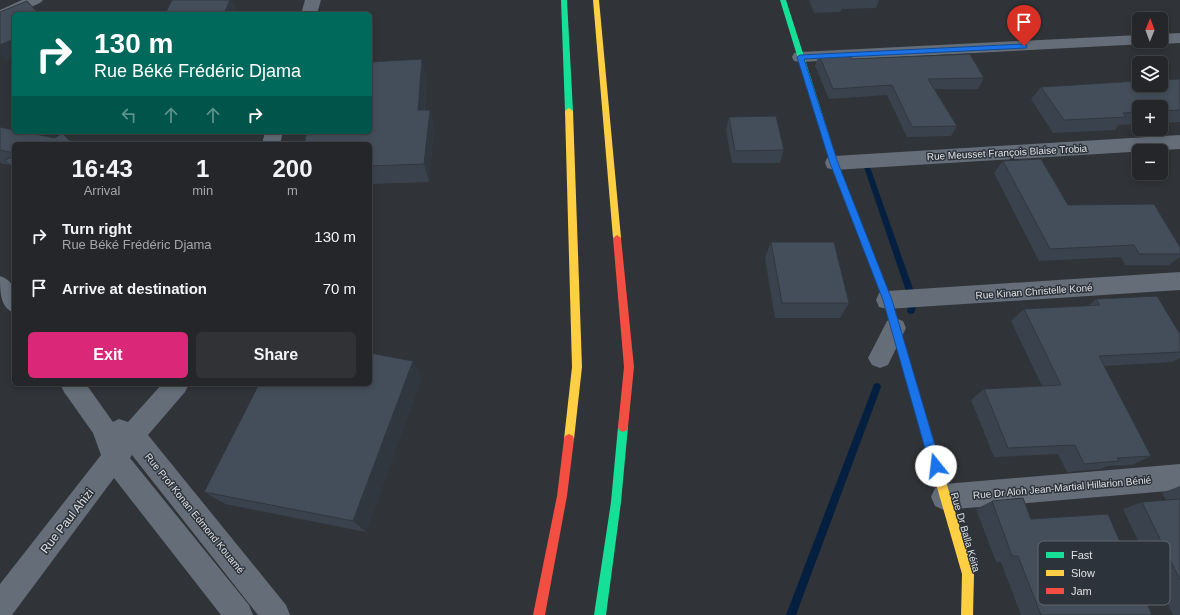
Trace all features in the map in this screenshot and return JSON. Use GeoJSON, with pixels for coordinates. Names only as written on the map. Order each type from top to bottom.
{"type":"FeatureCollection","features":[{"type":"Feature","properties":{"kind":"main road"},"geometry":{"type":"LineString","coordinates":[[539,615],[562,496],[577,367],[564,0]]}},
{"type":"Feature","properties":{"kind":"main road"},"geometry":{"type":"LineString","coordinates":[[596,0],[629,366],[616,502],[600,615]]}},
{"type":"Feature","properties":{"kind":"main road","name":"Rue Dr Balla Kéita"},"geometry":{"type":"LineString","coordinates":[[783,0],[834,163],[887,300],[968,574],[967,615]]}},
{"type":"Feature","properties":{"kind":"street"},"geometry":{"type":"LineString","coordinates":[[0,16],[35,0]]}},
{"type":"Feature","properties":{"kind":"street"},"geometry":{"type":"LineString","coordinates":[[310,12],[313,0]]}},
{"type":"Feature","properties":{"kind":"street"},"geometry":{"type":"LineString","coordinates":[[1168,39],[1180,38]]}},
{"type":"Feature","properties":{"kind":"street"},"geometry":{"type":"LineString","coordinates":[[800,57],[1132,40]]}},
{"type":"Feature","properties":{"kind":"street","name":"Rue Meusset François Blaise Trobia"},"geometry":{"type":"LineString","coordinates":[[834,163],[1180,142]]}},
{"type":"Feature","properties":{"kind":"street","name":"Rue Kinan Christelle Koné"},"geometry":{"type":"LineString","coordinates":[[887,300],[1180,281]]}},
{"type":"Feature","properties":{"kind":"street"},"geometry":{"type":"LineString","coordinates":[[0,285],[12,301]]}},
{"type":"Feature","properties":{"kind":"street"},"geometry":{"type":"LineString","coordinates":[[880,358],[895,328]]}},
{"type":"Feature","properties":{"kind":"street"},"geometry":{"type":"LineString","coordinates":[[73,386],[103,427],[114,459],[239,615]]}},
{"type":"Feature","properties":{"kind":"street","name":"Rue Paul Ahizi"},"geometry":{"type":"LineString","coordinates":[[0,607],[132,435],[175,386]]}},
{"type":"Feature","properties":{"kind":"street"},"geometry":{"type":"LineString","coordinates":[[103,427],[132,435]]}},
{"type":"Feature","properties":{"kind":"street","name":"Rue Prof Konan Edmond Kouamé"},"geometry":{"type":"LineString","coordinates":[[132,435],[276,615]]}},
{"type":"Feature","properties":{"kind":"street","name":"Rue Dr Aloh Jean-Martial Hillarion Bénié"},"geometry":{"type":"LineString","coordinates":[[944,497],[1180,477]]}},
{"type":"Feature","properties":{"kind":"building"},"geometry":{"type":"Polygon","coordinates":[[[172,0],[230,0],[225,12],[166,12],[172,0]]]}},
{"type":"Feature","properties":{"kind":"building"},"geometry":{"type":"Polygon","coordinates":[[[27,1],[37,12],[12,12],[12,40],[0,45],[0,12],[27,1]]]}},
{"type":"Feature","properties":{"kind":"building"},"geometry":{"type":"Polygon","coordinates":[[[849,54],[852,59],[970,54],[984,78],[928,79],[957,126],[912,127],[892,85],[833,89],[819,55],[849,54]]]}},
{"type":"Feature","properties":{"kind":"building"},"geometry":{"type":"Polygon","coordinates":[[[422,59],[418,110],[430,110],[424,164],[372,166],[372,142],[304,142],[306,134],[372,134],[372,62],[422,59]]]}},
{"type":"Feature","properties":{"kind":"building"},"geometry":{"type":"Polygon","coordinates":[[[1180,79],[1180,110],[1168,111],[1168,100],[1132,100],[1132,112],[1123,113],[1126,117],[1064,120],[1041,87],[1132,81],[1132,92],[1168,92],[1168,80],[1180,79]]]}},
{"type":"Feature","properties":{"kind":"building"},"geometry":{"type":"Polygon","coordinates":[[[776,116],[784,150],[735,151],[729,117],[776,116]]]}},
{"type":"Feature","properties":{"kind":"building"},"geometry":{"type":"Polygon","coordinates":[[[0,127],[12,130],[12,134],[35,134],[55,138],[63,134],[71,142],[12,142],[12,153],[0,150],[0,127]]]}},
{"type":"Feature","properties":{"kind":"building"},"geometry":{"type":"Polygon","coordinates":[[[12,157],[12,167],[5,160],[12,157]]]}},
{"type":"Feature","properties":{"kind":"building"},"geometry":{"type":"Polygon","coordinates":[[[1041,159],[1068,205],[1154,204],[1180,247],[1180,254],[1139,254],[1134,245],[1050,249],[1003,161],[1041,159]]]}},
{"type":"Feature","properties":{"kind":"building"},"geometry":{"type":"Polygon","coordinates":[[[771,242],[834,242],[849,303],[782,303],[771,242]]]}},
{"type":"Feature","properties":{"kind":"building"},"geometry":{"type":"Polygon","coordinates":[[[1157,296],[1180,334],[1180,352],[1099,356],[1151,456],[1117,458],[1119,461],[1084,464],[1075,445],[1008,448],[984,389],[1061,385],[1024,309],[1100,305],[1096,299],[1157,296]]]}},
{"type":"Feature","properties":{"kind":"building"},"geometry":{"type":"Polygon","coordinates":[[[372,353],[413,361],[353,521],[204,492],[258,386],[372,386],[372,353]]]}},
{"type":"Feature","properties":{"kind":"building"},"geometry":{"type":"Polygon","coordinates":[[[1023,498],[1031,519],[1108,514],[1120,541],[1038,541],[1038,605],[1148,605],[1152,615],[1041,615],[1018,556],[1012,556],[992,501],[1023,498]]]}},
{"type":"Feature","properties":{"kind":"building"},"geometry":{"type":"Polygon","coordinates":[[[1180,499],[1180,580],[1170,559],[1170,541],[1161,541],[1142,502],[1180,499]]]}},
{"type":"Feature","properties":{"kind":"waterway"},"geometry":{"type":"LineString","coordinates":[[867,167],[914,303],[911,311]]}},
{"type":"Feature","properties":{"kind":"waterway"},"geometry":{"type":"LineString","coordinates":[[791,615],[877,387]]}},
{"type":"Feature","properties":{"kind":"traffic: fast"},"geometry":{"type":"LineString","coordinates":[[564,0],[569,111]]}},
{"type":"Feature","properties":{"kind":"traffic: fast"},"geometry":{"type":"LineString","coordinates":[[783,0],[834,163],[876,270]]}},
{"type":"Feature","properties":{"kind":"traffic: fast"},"geometry":{"type":"LineString","coordinates":[[600,615],[616,502],[623,427]]}},
{"type":"Feature","properties":{"kind":"traffic: slow"},"geometry":{"type":"LineString","coordinates":[[596,0],[617,238]]}},
{"type":"Feature","properties":{"kind":"traffic: slow"},"geometry":{"type":"LineString","coordinates":[[569,111],[577,367],[569,439]]}},
{"type":"Feature","properties":{"kind":"traffic: slow"},"geometry":{"type":"LineString","coordinates":[[876,270],[887,300],[968,574],[967,615]]}},
{"type":"Feature","properties":{"kind":"traffic: jam"},"geometry":{"type":"LineString","coordinates":[[617,238],[629,367],[623,427]]}},
{"type":"Feature","properties":{"kind":"traffic: jam"},"geometry":{"type":"LineString","coordinates":[[539,615],[562,496],[569,439]]}},
{"type":"Feature","properties":{"kind":"route"},"geometry":{"type":"LineString","coordinates":[[936,466],[887,300],[834,163],[800,57],[1024,46]]}}]}
